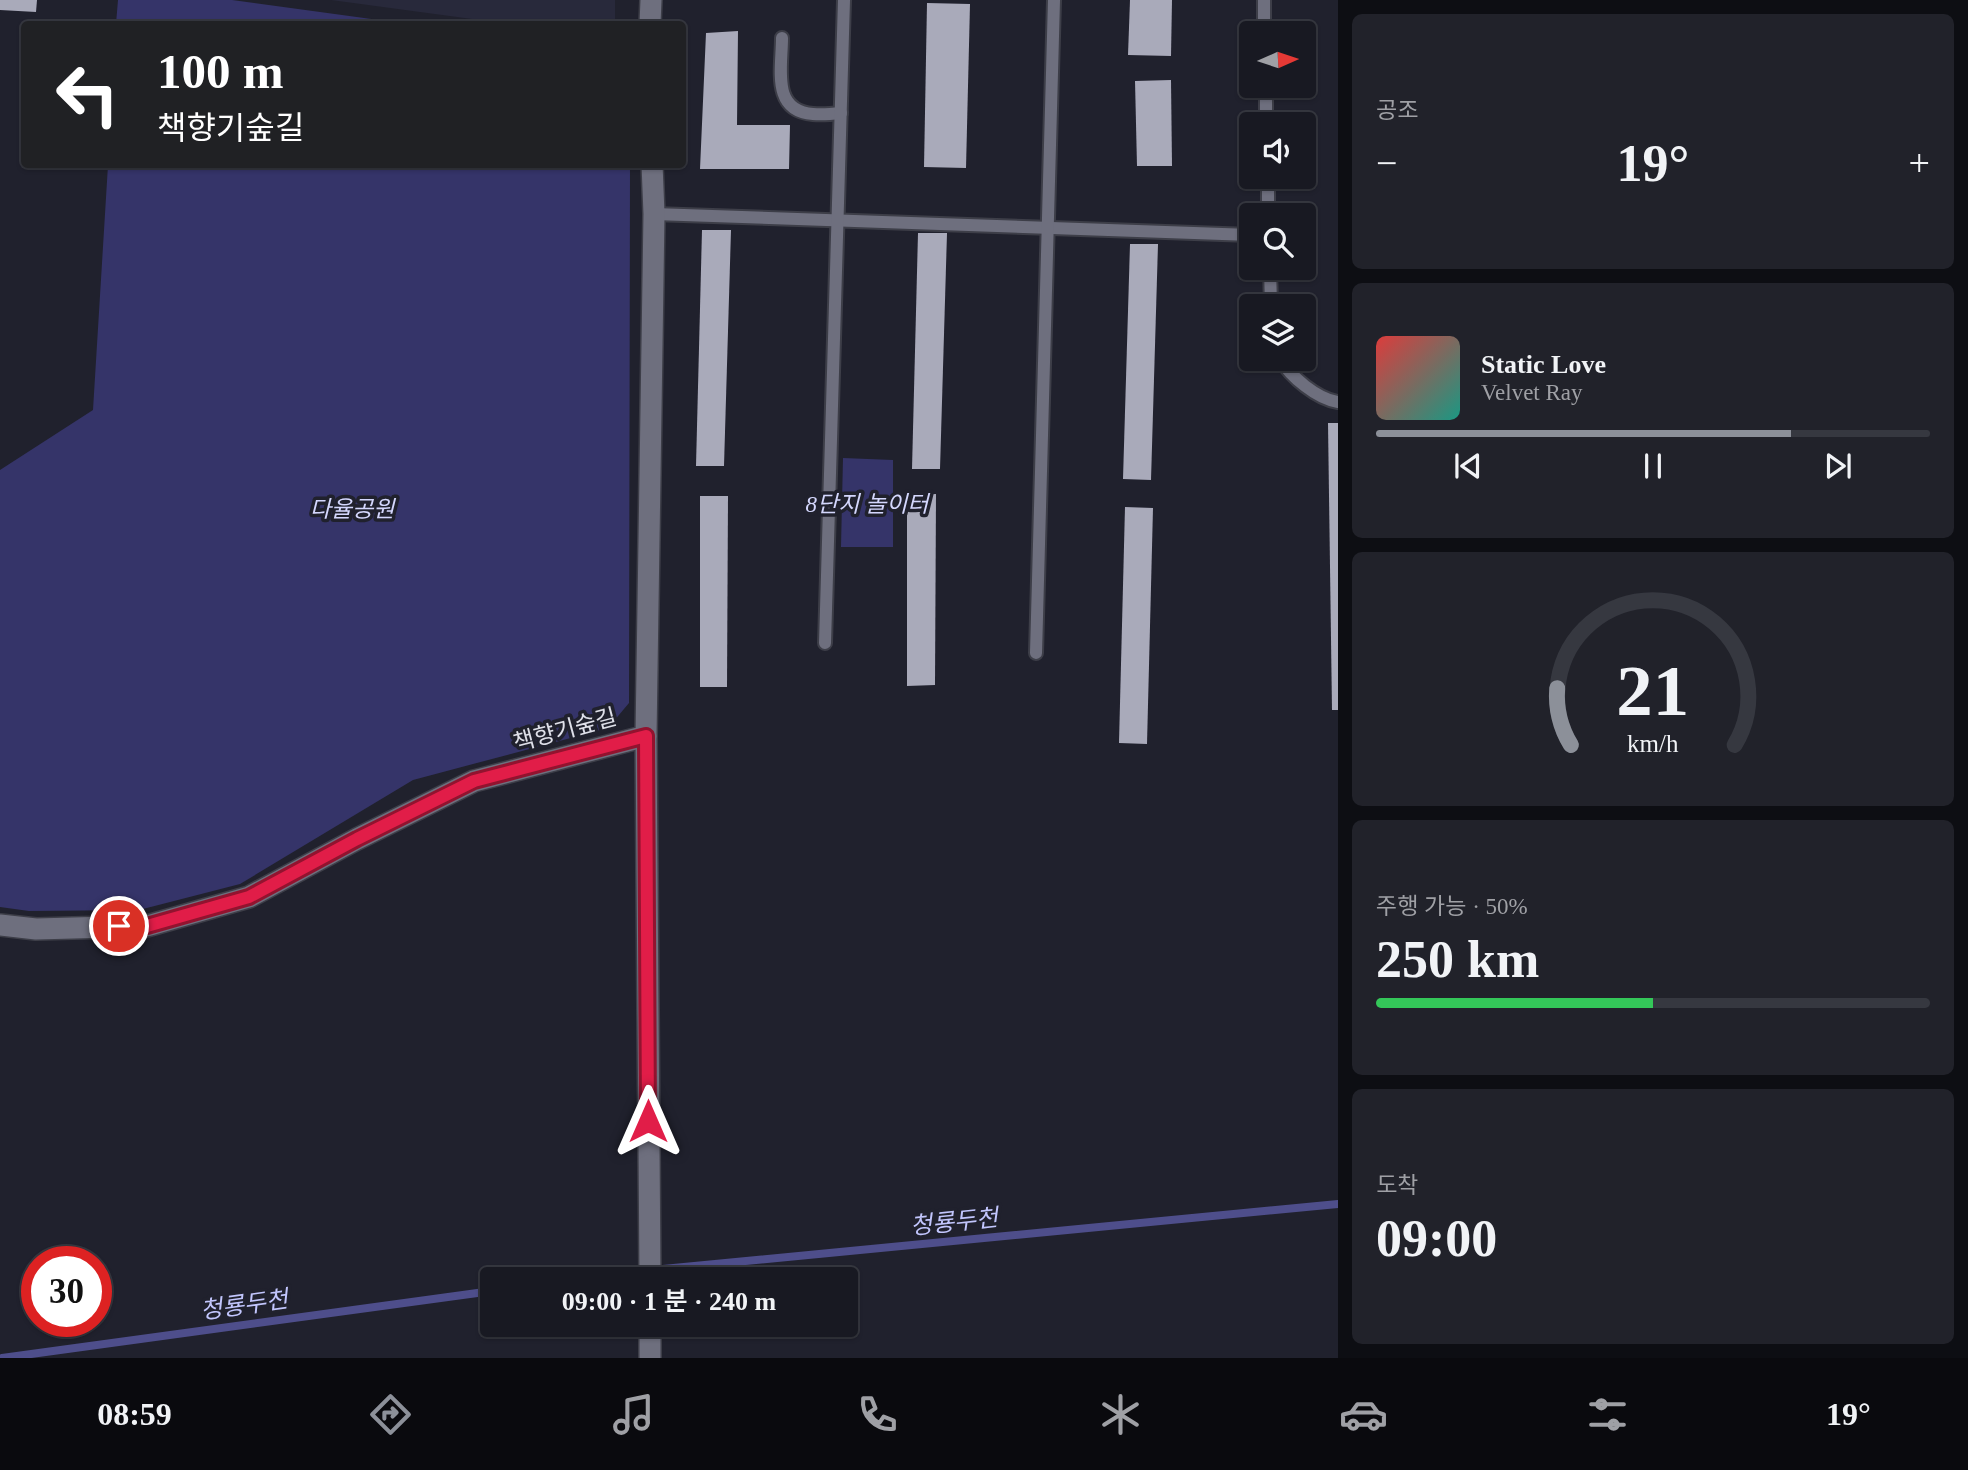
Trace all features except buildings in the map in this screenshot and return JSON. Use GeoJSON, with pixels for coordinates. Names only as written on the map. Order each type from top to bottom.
{"type":"FeatureCollection","features":[{"type":"Feature","properties":{"kind":"street"},"geometry":{"type":"LineString","coordinates":[[650,21],[651,0]]}},
{"type":"Feature","properties":{"kind":"street","name":"책향기숲길"},"geometry":{"type":"LineString","coordinates":[[0,925],[36,929],[147,926],[249,897],[474,781],[646,736],[654,214],[652,168]]}},
{"type":"Feature","properties":{"kind":"street"},"geometry":{"type":"LineString","coordinates":[[646,736],[650,1267]]}},
{"type":"Feature","properties":{"kind":"street"},"geometry":{"type":"LineString","coordinates":[[650,1337],[650,1358]]}},
{"type":"Feature","properties":{"kind":"lane"},"geometry":{"type":"LineString","coordinates":[[825,643],[844,0]]}},
{"type":"Feature","properties":{"kind":"lane"},"geometry":{"type":"LineString","coordinates":[[1036,653],[1054,0]]}},
{"type":"Feature","properties":{"kind":"lane"},"geometry":{"type":"LineString","coordinates":[[1264,0],[1264,21]]}},
{"type":"Feature","properties":{"kind":"lane"},"geometry":{"type":"LineString","coordinates":[[782,38],[781,92],[790,106],[810,114],[841,113]]}},
{"type":"Feature","properties":{"kind":"lane"},"geometry":{"type":"LineString","coordinates":[[654,214],[1239,235]]}},
{"type":"Feature","properties":{"kind":"lane"},"geometry":{"type":"LineString","coordinates":[[1292,371],[1311,391],[1329,401],[1338,402]]}},
{"type":"Feature","properties":{"kind":"shaded area"},"geometry":{"type":"Polygon","coordinates":[[[331,0],[615,0],[615,21],[487,21],[331,0]]]}},
{"type":"Feature","properties":{"kind":"green space"},"geometry":{"type":"Polygon","coordinates":[[[118,0],[232,0],[386,21],[116,21],[118,0]]]}},
{"type":"Feature","properties":{"kind":"green space","name":"다율공원"},"geometry":{"type":"Polygon","coordinates":[[[108,168],[630,168],[629,703],[608,728],[413,780],[240,884],[139,910],[29,911],[0,907],[0,470],[93,410],[108,168]]]}},
{"type":"Feature","properties":{"kind":"green space","name":"8단지 놀이터"},"geometry":{"type":"Polygon","coordinates":[[[843,458],[893,460],[893,547],[841,547],[843,458]]]}},
{"type":"Feature","properties":{"kind":"waterway","name":"청룡두천"},"geometry":{"type":"LineString","coordinates":[[684,1267],[1338,1204]]}},
{"type":"Feature","properties":{"kind":"waterway","name":"청룡두천"},"geometry":{"type":"LineString","coordinates":[[2,1358],[480,1293]]}},
{"type":"Feature","properties":{"kind":"route"},"geometry":{"type":"LineString","coordinates":[[119,926],[147,926],[249,897],[474,781],[646,736],[648,1121]]}}]}
